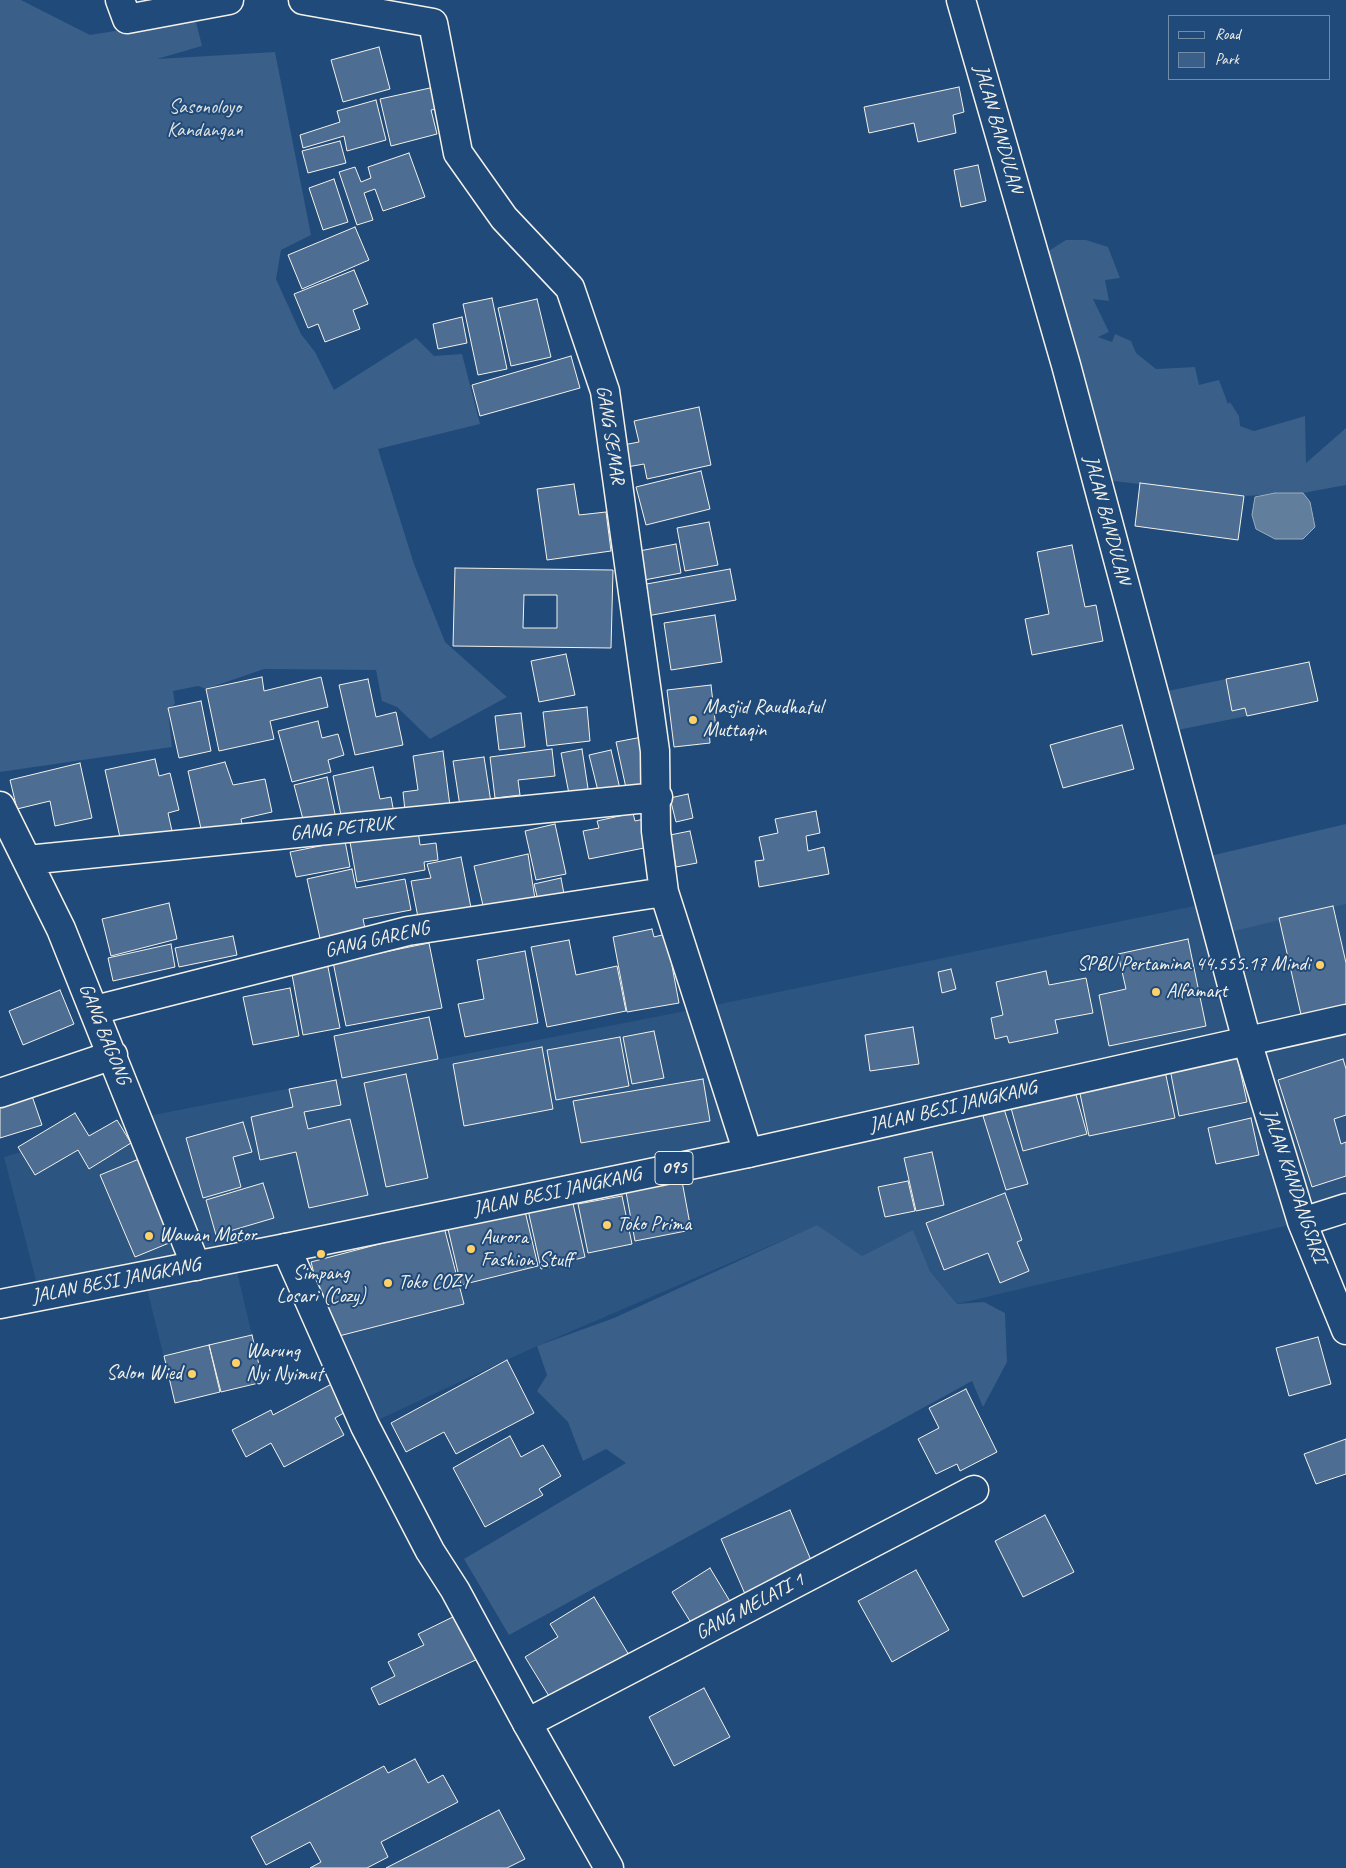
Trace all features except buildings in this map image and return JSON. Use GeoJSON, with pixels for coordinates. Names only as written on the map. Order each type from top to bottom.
{"type":"FeatureCollection","features":[{"type":"Feature","properties":{"kind":"street"},"geometry":{"type":"LineString","coordinates":[[120,0],[127,19],[229,0]]}},
{"type":"Feature","properties":{"kind":"street"},"geometry":{"type":"LineString","coordinates":[[303,0],[418,14]]}},
{"type":"Feature","properties":{"kind":"street","name":"JALAN BANDULAN"},"geometry":{"type":"LineString","coordinates":[[961,0],[1066,365],[1247,1040]]}},
{"type":"Feature","properties":{"kind":"street","name":"GANG SEMAR"},"geometry":{"type":"LineString","coordinates":[[418,14],[458,153],[504,218],[570,288],[605,391],[655,751],[658,797],[656,831],[664,892],[748,1153]]}},
{"type":"Feature","properties":{"kind":"street","name":"GANG PETRUK"},"geometry":{"type":"LineString","coordinates":[[27,860],[658,797]]}},
{"type":"Feature","properties":{"kind":"street","name":"GANG BAGONG"},"geometry":{"type":"LineString","coordinates":[[0,806],[61,929],[196,1266]]}},
{"type":"Feature","properties":{"kind":"street","name":"GANG GARENG"},"geometry":{"type":"LineString","coordinates":[[95,1010],[408,931],[664,892]]}},
{"type":"Feature","properties":{"kind":"street","name":"JALAN BESI JANGKANG"},"geometry":{"type":"LineString","coordinates":[[0,1304],[286,1248],[748,1153],[1346,1019]]}},
{"type":"Feature","properties":{"kind":"street","name":"JALAN KANDANGSARI"},"geometry":{"type":"LineString","coordinates":[[1247,1040],[1302,1222],[1346,1330]]}},
{"type":"Feature","properties":{"kind":"street"},"geometry":{"type":"LineString","coordinates":[[0,1093],[113,1055]]}},
{"type":"Feature","properties":{"kind":"street"},"geometry":{"type":"LineString","coordinates":[[1302,1222],[1346,1208]]}},
{"type":"Feature","properties":{"kind":"street"},"geometry":{"type":"LineString","coordinates":[[286,1248],[365,1426],[430,1551],[455,1590],[526,1723],[610,1868]]}},
{"type":"Feature","properties":{"kind":"street","name":"GANG MELATI 1"},"geometry":{"type":"LineString","coordinates":[[526,1723],[974,1490]]}},
{"type":"Feature","properties":{"kind":"shaded area"},"geometry":{"type":"Polygon","coordinates":[[[1275,493],[1303,493],[1310,502],[1315,527],[1303,539],[1275,539],[1256,529],[1252,515],[1255,497],[1275,493]]]}},
{"type":"Feature","properties":{"kind":"shaded area"},"geometry":{"type":"Polygon","coordinates":[[[1346,902],[1346,1208],[1302,1222],[957,1304],[930,1271],[913,1231],[862,1256],[816,1226],[537,1346],[365,1426],[286,1249],[234,1259],[263,1382],[175,1403],[144,1276],[40,1296],[4,1157],[138,1118],[701,1008],[1209,903],[1346,902]]]}},
{"type":"Feature","properties":{"kind":"green space","name":"Sasonoloyo Kandangan"},"geometry":{"type":"Polygon","coordinates":[[[0,0],[21,0],[90,35],[195,18],[202,46],[157,59],[275,52],[311,235],[281,250],[276,279],[301,334],[315,352],[334,390],[416,338],[434,356],[462,354],[480,424],[378,449],[414,564],[445,642],[507,697],[430,739],[397,707],[382,701],[376,670],[264,669],[206,689],[198,686],[173,691],[175,704],[168,709],[172,747],[0,772],[0,0]]]}},
{"type":"Feature","properties":{"kind":"green space"},"geometry":{"type":"Polygon","coordinates":[[[1066,240],[1086,240],[1108,247],[1120,278],[1105,280],[1109,301],[1093,299],[1109,332],[1098,337],[1112,342],[1115,334],[1131,341],[1136,353],[1156,369],[1195,367],[1199,385],[1219,380],[1228,404],[1230,402],[1239,416],[1240,426],[1254,431],[1305,416],[1306,463],[1346,428],[1346,485],[1303,493],[1244,496],[1096,479],[1039,272],[1050,250],[1066,240]]]}},
{"type":"Feature","properties":{"kind":"green space"},"geometry":{"type":"Polygon","coordinates":[[[1226,679],[1245,708],[1247,716],[1163,733],[1153,694],[1226,679]]]}},
{"type":"Feature","properties":{"kind":"green space"},"geometry":{"type":"Polygon","coordinates":[[[1346,824],[1346,904],[1218,935],[1197,859],[1346,824]]]}},
{"type":"Feature","properties":{"kind":"green space"},"geometry":{"type":"Polygon","coordinates":[[[817,1225],[862,1256],[913,1230],[930,1271],[957,1304],[984,1302],[1005,1313],[1007,1362],[983,1407],[972,1381],[509,1635],[464,1559],[626,1463],[606,1449],[583,1461],[568,1422],[537,1391],[547,1375],[537,1346],[614,1318],[817,1225]]]}},
{"type":"Feature","properties":{"kind":"place","name":"Masjid Raudhatul Muttaqin"},"geometry":{"type":"Point","coordinates":[693,720]}},
{"type":"Feature","properties":{"kind":"place","name":"SPBU Pertamina 44.555.17 Mindi"},"geometry":{"type":"Point","coordinates":[1320,965]}},
{"type":"Feature","properties":{"kind":"place","name":"Alfamart"},"geometry":{"type":"Point","coordinates":[1156,992]}},
{"type":"Feature","properties":{"kind":"place","name":"Toko Prima"},"geometry":{"type":"Point","coordinates":[607,1225]}},
{"type":"Feature","properties":{"kind":"place","name":"Wawan Motor"},"geometry":{"type":"Point","coordinates":[149,1236]}},
{"type":"Feature","properties":{"kind":"place","name":"Aurora Fashion Stuff"},"geometry":{"type":"Point","coordinates":[471,1249]}},
{"type":"Feature","properties":{"kind":"place","name":"Simpang Losari (Cozy)"},"geometry":{"type":"Point","coordinates":[321,1254]}},
{"type":"Feature","properties":{"kind":"place","name":"Toko COZY"},"geometry":{"type":"Point","coordinates":[388,1283]}},
{"type":"Feature","properties":{"kind":"place","name":"Warung Nyi Nyimut"},"geometry":{"type":"Point","coordinates":[236,1363]}},
{"type":"Feature","properties":{"kind":"place","name":"Salon Wied"},"geometry":{"type":"Point","coordinates":[192,1374]}}]}
